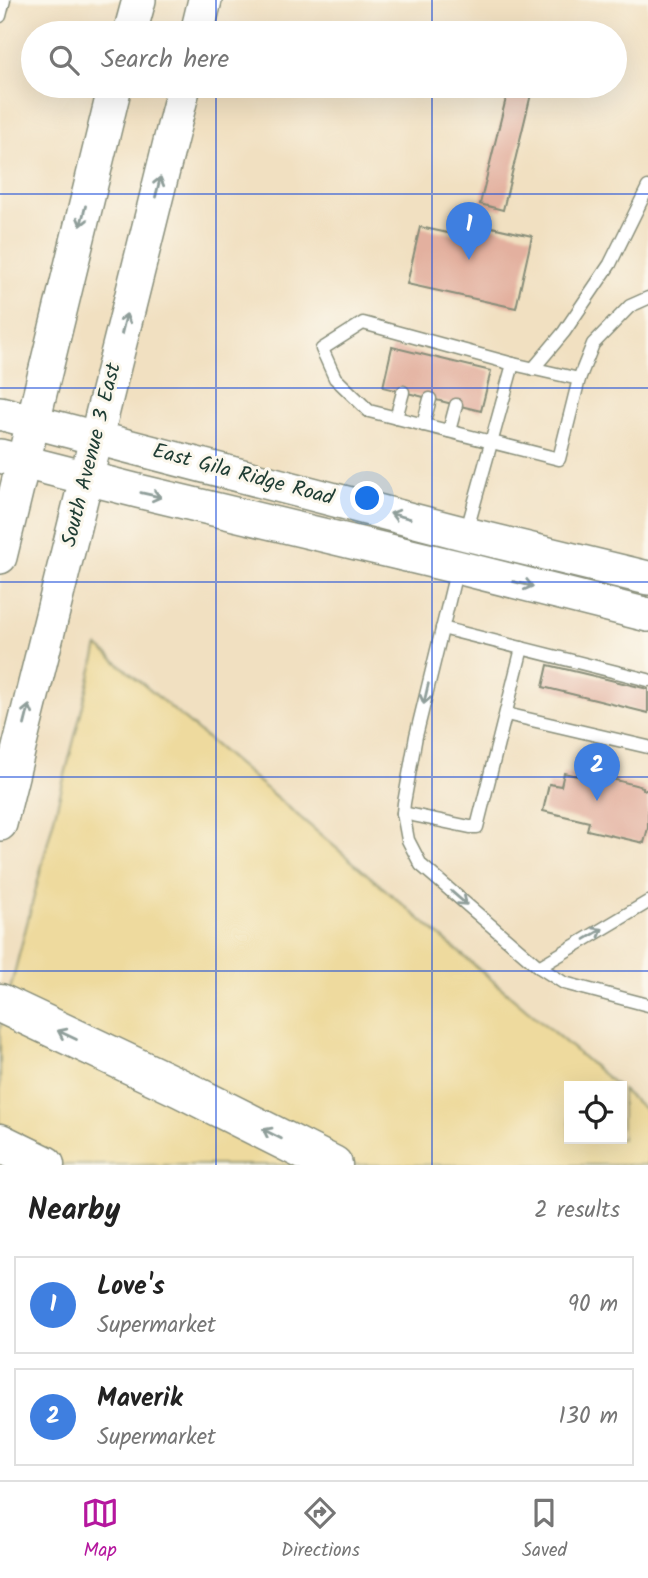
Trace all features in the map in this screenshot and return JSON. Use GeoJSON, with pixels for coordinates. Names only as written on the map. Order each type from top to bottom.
{"type":"FeatureCollection","features":[{"type":"Feature","properties":{"kind":"highway"},"geometry":{"type":"LineString","coordinates":[[0,1003],[180,1087],[333,1165]]}},
{"type":"Feature","properties":{"kind":"highway"},"geometry":{"type":"LineString","coordinates":[[4,1145],[45,1165]]}},
{"type":"Feature","properties":{"kind":"main road"},"geometry":{"type":"LineString","coordinates":[[133,21],[139,0]]}},
{"type":"Feature","properties":{"kind":"main road"},"geometry":{"type":"LineString","coordinates":[[200,21],[205,0]]}},
{"type":"Feature","properties":{"kind":"main road"},"geometry":{"type":"LineString","coordinates":[[0,557],[11,459],[32,422],[113,98]]}},
{"type":"Feature","properties":{"kind":"main road","name":"South Avenue 3 East"},"geometry":{"type":"LineString","coordinates":[[0,824],[181,98]]}},
{"type":"Feature","properties":{"kind":"main road","name":"East Gila Ridge Road"},"geometry":{"type":"LineString","coordinates":[[0,413],[466,534],[648,578]]}},
{"type":"Feature","properties":{"kind":"main road","name":"East Gila Ridge Road"},"geometry":{"type":"LineString","coordinates":[[11,459],[648,615]]}},
{"type":"Feature","properties":{"kind":"lane"},"geometry":{"type":"LineString","coordinates":[[0,16],[4,0]]}},
{"type":"Feature","properties":{"kind":"lane"},"geometry":{"type":"LineString","coordinates":[[533,369],[564,332],[610,264],[648,187]]}},
{"type":"Feature","properties":{"kind":"lane"},"geometry":{"type":"LineString","coordinates":[[579,379],[513,363],[468,358],[445,345],[363,323],[322,349],[335,378],[369,411],[559,459],[579,379],[593,344],[630,306],[648,298]]}},
{"type":"Feature","properties":{"kind":"lane"},"geometry":{"type":"LineString","coordinates":[[414,352],[418,338]]}},
{"type":"Feature","properties":{"kind":"lane"},"geometry":{"type":"LineString","coordinates":[[441,358],[445,345]]}},
{"type":"Feature","properties":{"kind":"lane"},"geometry":{"type":"LineString","coordinates":[[466,534],[513,363]]}},
{"type":"Feature","properties":{"kind":"lane"},"geometry":{"type":"LineString","coordinates":[[396,418],[403,392]]}},
{"type":"Feature","properties":{"kind":"lane"},"geometry":{"type":"LineString","coordinates":[[423,425],[430,399]]}},
{"type":"Feature","properties":{"kind":"lane"},"geometry":{"type":"LineString","coordinates":[[449,432],[456,405]]}},
{"type":"Feature","properties":{"kind":"lane"},"geometry":{"type":"LineString","coordinates":[[457,568],[416,736],[403,813],[408,841],[421,865],[539,967],[564,983],[648,1005]]}},
{"type":"Feature","properties":{"kind":"lane"},"geometry":{"type":"LineString","coordinates":[[442,628],[648,680]]}},
{"type":"Feature","properties":{"kind":"lane"},"geometry":{"type":"LineString","coordinates":[[403,813],[477,827],[522,648]]}},
{"type":"Feature","properties":{"kind":"lane"},"geometry":{"type":"LineString","coordinates":[[506,714],[648,747]]}},
{"type":"Feature","properties":{"kind":"lane"},"geometry":{"type":"LineString","coordinates":[[539,967],[648,902]]}},
{"type":"Feature","properties":{"kind":"sand"},"geometry":{"type":"Polygon","coordinates":[[[98,646],[611,1081],[564,1081],[564,1144],[627,1144],[627,1094],[648,1112],[648,1165],[0,1165],[0,1029],[98,646]]]}},
{"type":"Feature","properties":{"kind":"building"},"geometry":{"type":"Polygon","coordinates":[[[506,98],[530,98],[503,210],[480,204],[506,98]]]}},
{"type":"Feature","properties":{"kind":"building"},"geometry":{"type":"Polygon","coordinates":[[[460,220],[532,236],[516,308],[407,284],[420,227],[457,235],[460,220]]]}},
{"type":"Feature","properties":{"kind":"building"},"geometry":{"type":"Polygon","coordinates":[[[392,347],[491,371],[481,411],[383,387],[392,347]]]}},
{"type":"Feature","properties":{"kind":"building"},"geometry":{"type":"Polygon","coordinates":[[[548,665],[648,689],[648,713],[543,687],[548,665]]]}},
{"type":"Feature","properties":{"kind":"building"},"geometry":{"type":"Polygon","coordinates":[[[564,773],[577,776],[578,773],[597,775],[643,787],[648,791],[648,828],[644,843],[587,830],[589,822],[543,811],[549,784],[561,786],[564,773]]]}},
{"type":"Feature","properties":{"kind":"place","name":"Love's"},"geometry":{"type":"Point","coordinates":[469,260]}},
{"type":"Feature","properties":{"kind":"place","name":"Maverik"},"geometry":{"type":"Point","coordinates":[597,801]}}]}
